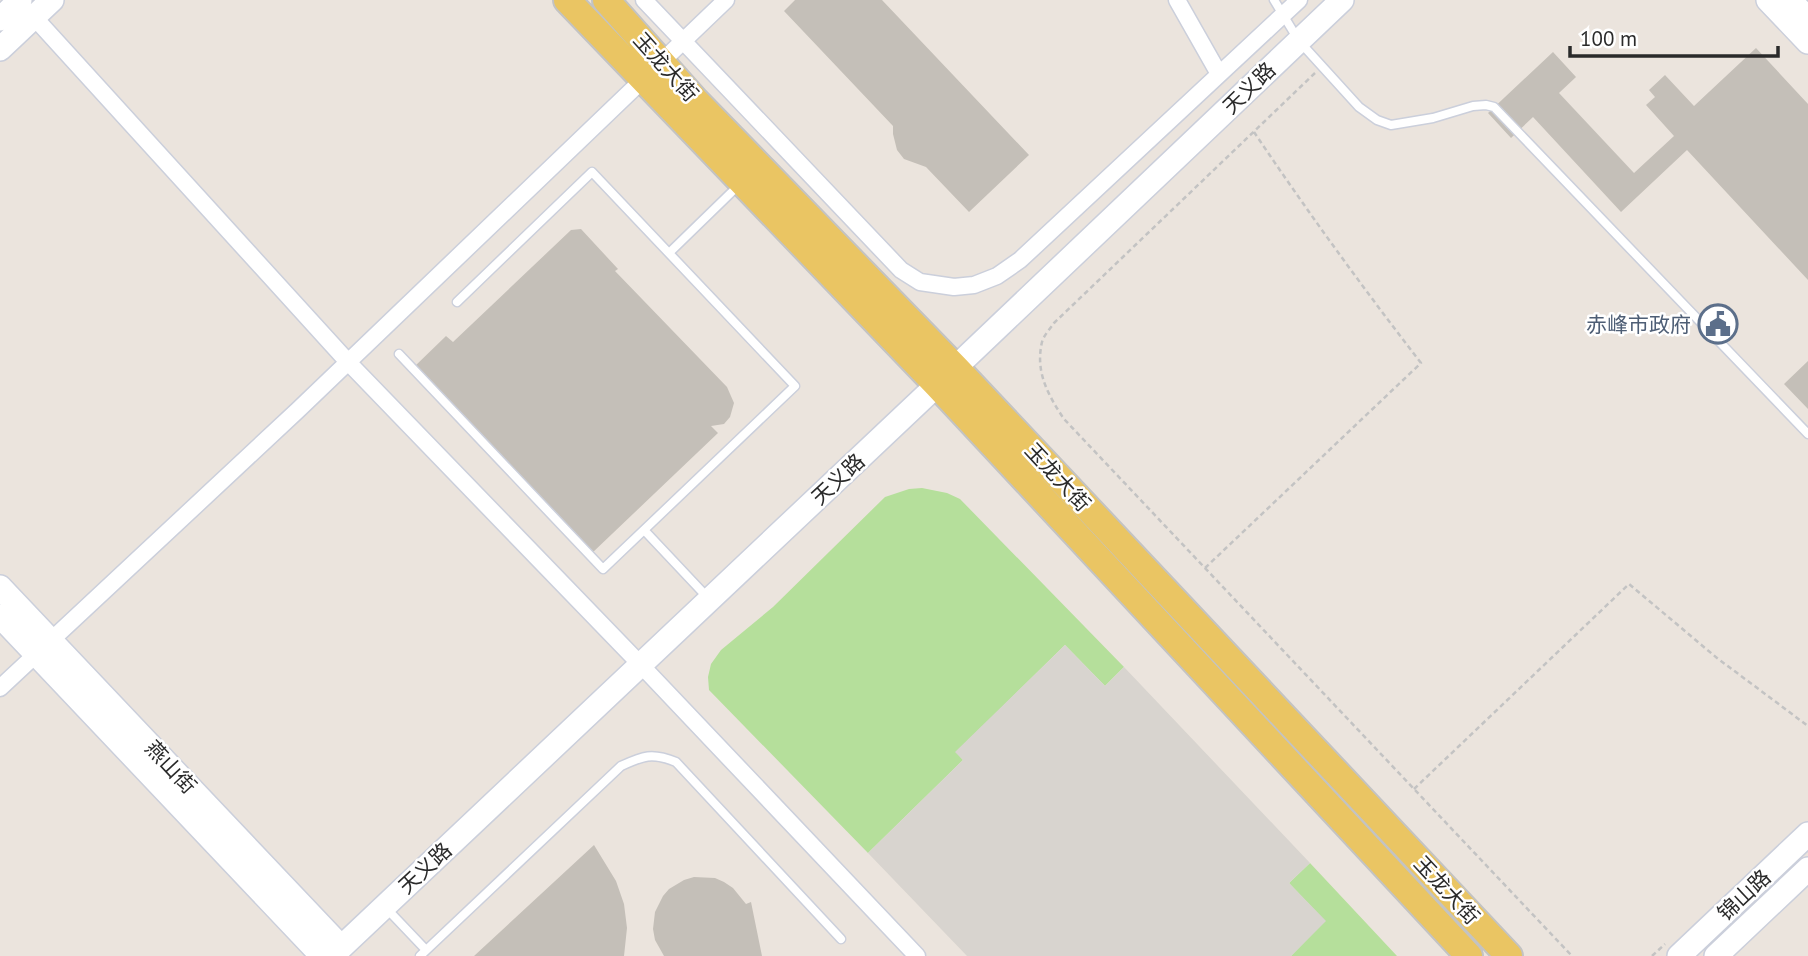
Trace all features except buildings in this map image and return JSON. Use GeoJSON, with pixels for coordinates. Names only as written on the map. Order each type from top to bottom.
{"type":"FeatureCollection","features":[{"type":"Feature","properties":{"kind":"main road"},"geometry":{"type":"LineString","coordinates":[[0,19],[52,0]]}},
{"type":"Feature","properties":{"kind":"main road","name":"玉龙大街"},"geometry":{"type":"LineString","coordinates":[[567,0],[652,70],[695,100],[1469,956]]}},
{"type":"Feature","properties":{"kind":"main road","name":"玉龙大街"},"geometry":{"type":"LineString","coordinates":[[606,0],[652,70],[742,182],[946,377],[1509,956]]}},
{"type":"Feature","properties":{"kind":"main road","name":"天义路"},"geometry":{"type":"LineString","coordinates":[[332,953],[946,377],[1342,0]]}},
{"type":"Feature","properties":{"kind":"main road"},"geometry":{"type":"LineString","coordinates":[[1768,0],[1808,42]]}},
{"type":"Feature","properties":{"kind":"main road"},"geometry":{"type":"LineString","coordinates":[[1790,0],[1808,19]]}},
{"type":"Feature","properties":{"kind":"main road"},"geometry":{"type":"LineString","coordinates":[[0,49],[27,8]]}},
{"type":"Feature","properties":{"kind":"main road","name":"燕山街"},"geometry":{"type":"LineString","coordinates":[[0,587],[44,647],[332,953]]}},
{"type":"Feature","properties":{"kind":"main road","name":"燕山街"},"geometry":{"type":"LineString","coordinates":[[0,616],[44,647]]}},
{"type":"Feature","properties":{"kind":"main road","name":"锦山路"},"geometry":{"type":"LineString","coordinates":[[1679,956],[1808,834]]}},
{"type":"Feature","properties":{"kind":"main road","name":"锦山路"},"geometry":{"type":"LineString","coordinates":[[1716,956],[1808,869]]}},
{"type":"Feature","properties":{"kind":"street"},"geometry":{"type":"LineString","coordinates":[[644,0],[901,270],[920,282],[954,287],[974,285],[997,276],[1020,260],[1299,0]]}},
{"type":"Feature","properties":{"kind":"street"},"geometry":{"type":"LineString","coordinates":[[0,688],[348,362],[726,0]]}},
{"type":"Feature","properties":{"kind":"street"},"geometry":{"type":"LineString","coordinates":[[1177,0],[1219,74]]}},
{"type":"Feature","properties":{"kind":"street"},"geometry":{"type":"LineString","coordinates":[[27,8],[348,362],[917,956]]}},
{"type":"Feature","properties":{"kind":"lane"},"geometry":{"type":"LineString","coordinates":[[1274,0],[1299,41],[1359,107],[1377,120],[1391,125],[1433,118],[1473,106],[1494,107],[1808,434]]}},
{"type":"Feature","properties":{"kind":"lane"},"geometry":{"type":"LineString","coordinates":[[399,354],[603,569],[795,386],[592,172],[457,302]]}},
{"type":"Feature","properties":{"kind":"lane"},"geometry":{"type":"LineString","coordinates":[[669,253],[742,182]]}},
{"type":"Feature","properties":{"kind":"lane"},"geometry":{"type":"LineString","coordinates":[[644,530],[709,599]]}},
{"type":"Feature","properties":{"kind":"lane"},"geometry":{"type":"LineString","coordinates":[[385,906],[423,953],[621,766],[638,758],[660,755],[676,762],[841,939]]}},
{"type":"Feature","properties":{"kind":"path"},"geometry":{"type":"LineString","coordinates":[[1322,66],[1054,323],[1042,340],[1040,370],[1048,395],[1064,419],[1572,956]]}},
{"type":"Feature","properties":{"kind":"path"},"geometry":{"type":"LineString","coordinates":[[1205,568],[1421,363],[1366,292],[1254,132]]}},
{"type":"Feature","properties":{"kind":"path"},"geometry":{"type":"LineString","coordinates":[[1414,789],[1629,584],[1717,658],[1808,726]]}},
{"type":"Feature","properties":{"kind":"green space"},"geometry":{"type":"Polygon","coordinates":[[[922,488],[947,493],[960,499],[1124,667],[1105,686],[1065,645],[956,752],[963,760],[868,853],[709,690],[708,677],[711,664],[721,650],[773,607],[885,497],[909,489],[922,488]]]}},
{"type":"Feature","properties":{"kind":"green space"},"geometry":{"type":"Polygon","coordinates":[[[1310,863],[1397,956],[1291,956],[1325,921],[1289,883],[1310,863]]]}},
{"type":"Feature","properties":{"kind":"shaded area"},"geometry":{"type":"Polygon","coordinates":[[[1065,645],[1105,686],[1124,667],[1310,863],[1289,883],[1326,921],[1291,956],[967,956],[868,853],[963,760],[955,752],[1065,645]]]}},
{"type":"Feature","properties":{"kind":"place","name":"赤峰市政府"},"geometry":{"type":"Point","coordinates":[1718,324]}}]}
